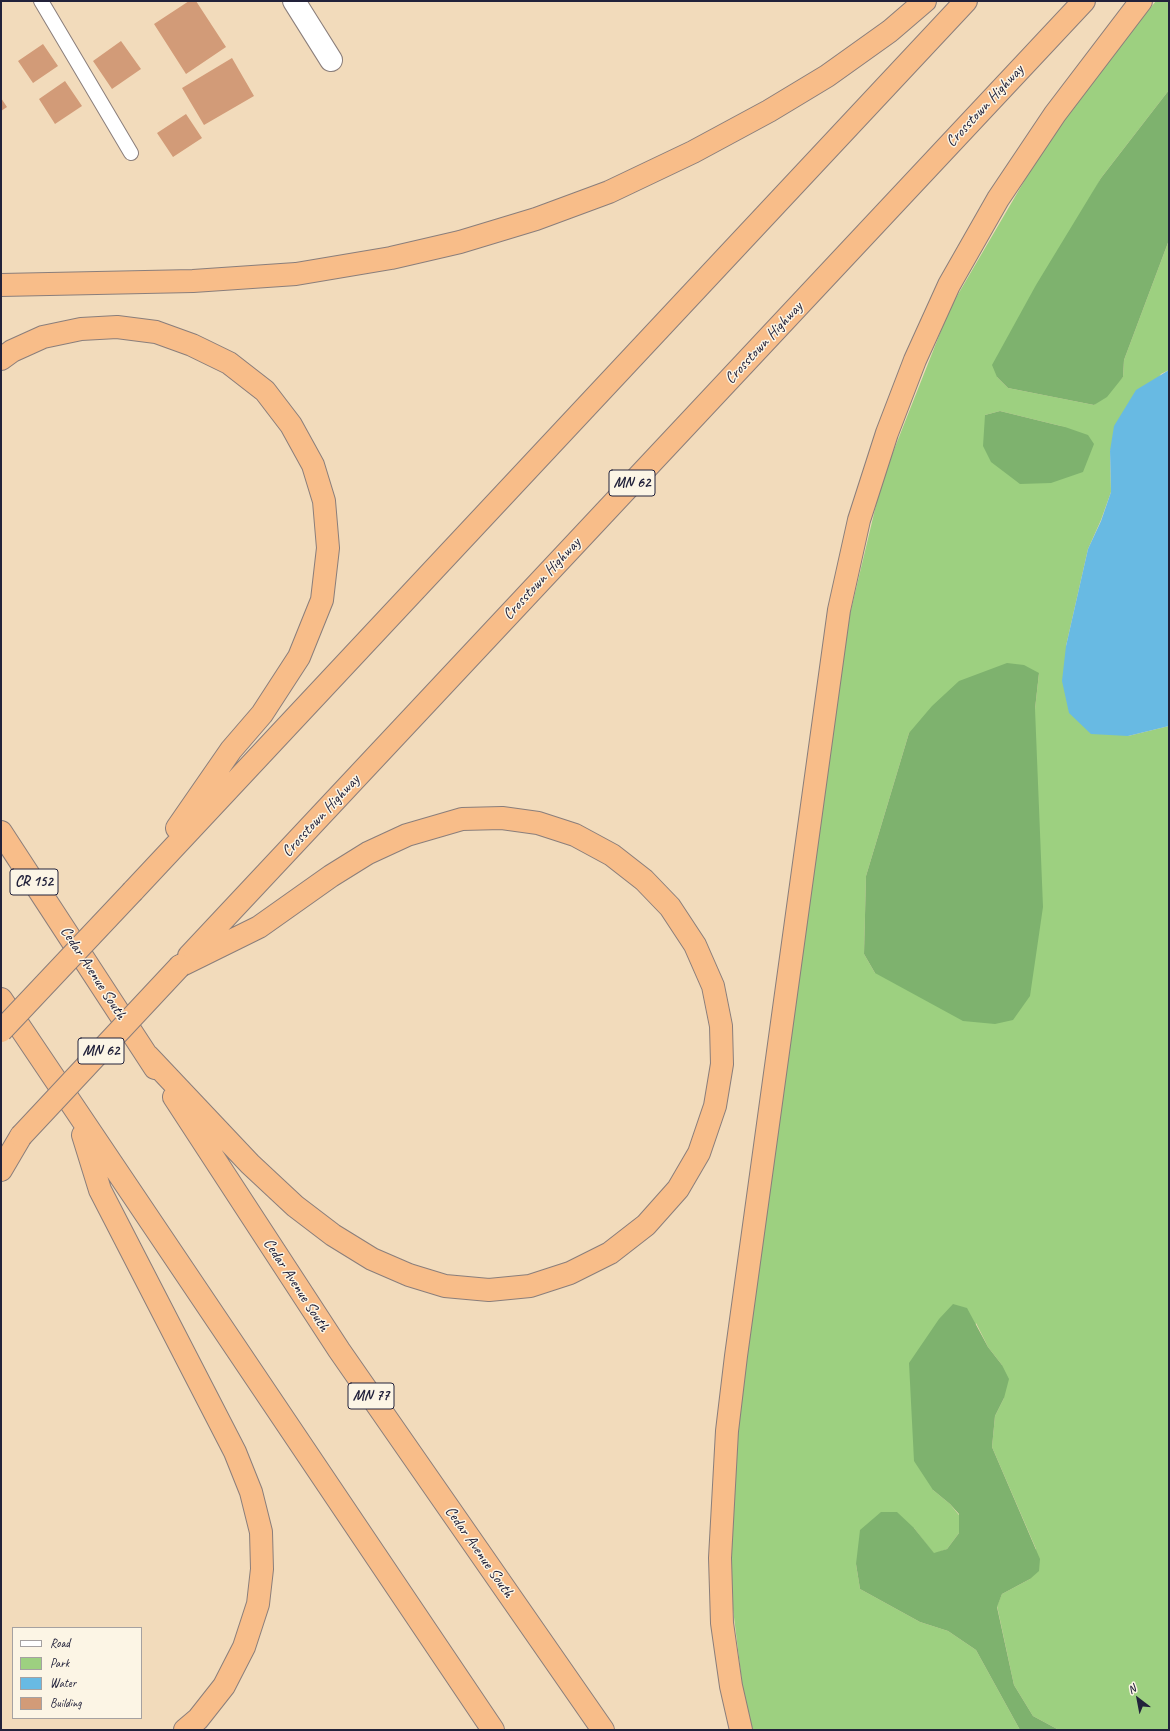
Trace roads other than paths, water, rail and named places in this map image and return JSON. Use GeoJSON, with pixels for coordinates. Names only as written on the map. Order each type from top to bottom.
{"type":"FeatureCollection","features":[{"type":"Feature","properties":{"kind":"highway"},"geometry":{"type":"LineString","coordinates":[[1,285],[193,281],[296,274],[391,258],[460,242],[536,220],[609,192],[693,152],[769,111],[827,76],[890,31],[925,1]]}},
{"type":"Feature","properties":{"kind":"highway"},"geometry":{"type":"LineString","coordinates":[[1,1031],[133,892],[966,1]]}},
{"type":"Feature","properties":{"kind":"highway","name":"Crosstown Highway"},"geometry":{"type":"LineString","coordinates":[[1,1158],[1084,1]]}},
{"type":"Feature","properties":{"kind":"highway"},"geometry":{"type":"LineString","coordinates":[[740,1730],[731,1686],[722,1623],[720,1558],[727,1431],[736,1356],[838,618],[859,520],[887,432],[915,360],[949,285],[998,199],[1055,114],[1142,1]]}},
{"type":"Feature","properties":{"kind":"highway"},"geometry":{"type":"LineString","coordinates":[[1,359],[12,351],[43,337],[81,329],[117,327],[156,332],[192,345],[229,363],[265,391],[291,425],[313,465],[324,501],[328,548],[322,600],[299,657],[262,714],[231,750],[133,892]]}},
{"type":"Feature","properties":{"kind":"highway"},"geometry":{"type":"LineString","coordinates":[[148,1056],[210,1119],[250,1164],[295,1206],[333,1235],[372,1259],[409,1275],[444,1286],[489,1290],[530,1286],[570,1273],[610,1254],[646,1225],[678,1189],[699,1153],[714,1106],[722,1064],[721,1026],[713,986],[695,945],[670,907],[644,880],[612,855],[575,835],[538,823],[502,818],[462,819],[407,835],[368,853],[331,876],[259,927],[180,966]]}},
{"type":"Feature","properties":{"kind":"highway","name":"Cedar Avenue South"},"geometry":{"type":"LineString","coordinates":[[1,832],[339,1350],[603,1730]]}},
{"type":"Feature","properties":{"kind":"highway"},"geometry":{"type":"LineString","coordinates":[[1,999],[493,1730]]}},
{"type":"Feature","properties":{"kind":"highway"},"geometry":{"type":"LineString","coordinates":[[72,1105],[100,1190],[235,1452],[251,1492],[261,1532],[262,1569],[258,1604],[244,1647],[224,1686],[198,1719],[185,1730]]}},
{"type":"Feature","properties":{"kind":"highway"},"geometry":{"type":"LineString","coordinates":[[1,1170],[21,1136]]}},
{"type":"Feature","properties":{"kind":"street"},"geometry":{"type":"LineString","coordinates":[[294,1],[331,60]]}},
{"type":"Feature","properties":{"kind":"lane"},"geometry":{"type":"LineString","coordinates":[[42,1],[130,152]]}},
{"type":"Feature","properties":{"kind":"water"},"geometry":{"type":"Polygon","coordinates":[[[1169,370],[1169,726],[1128,736],[1091,734],[1069,713],[1062,681],[1066,646],[1088,549],[1101,521],[1111,492],[1110,451],[1114,426],[1136,390],[1169,370]]]}}]}
